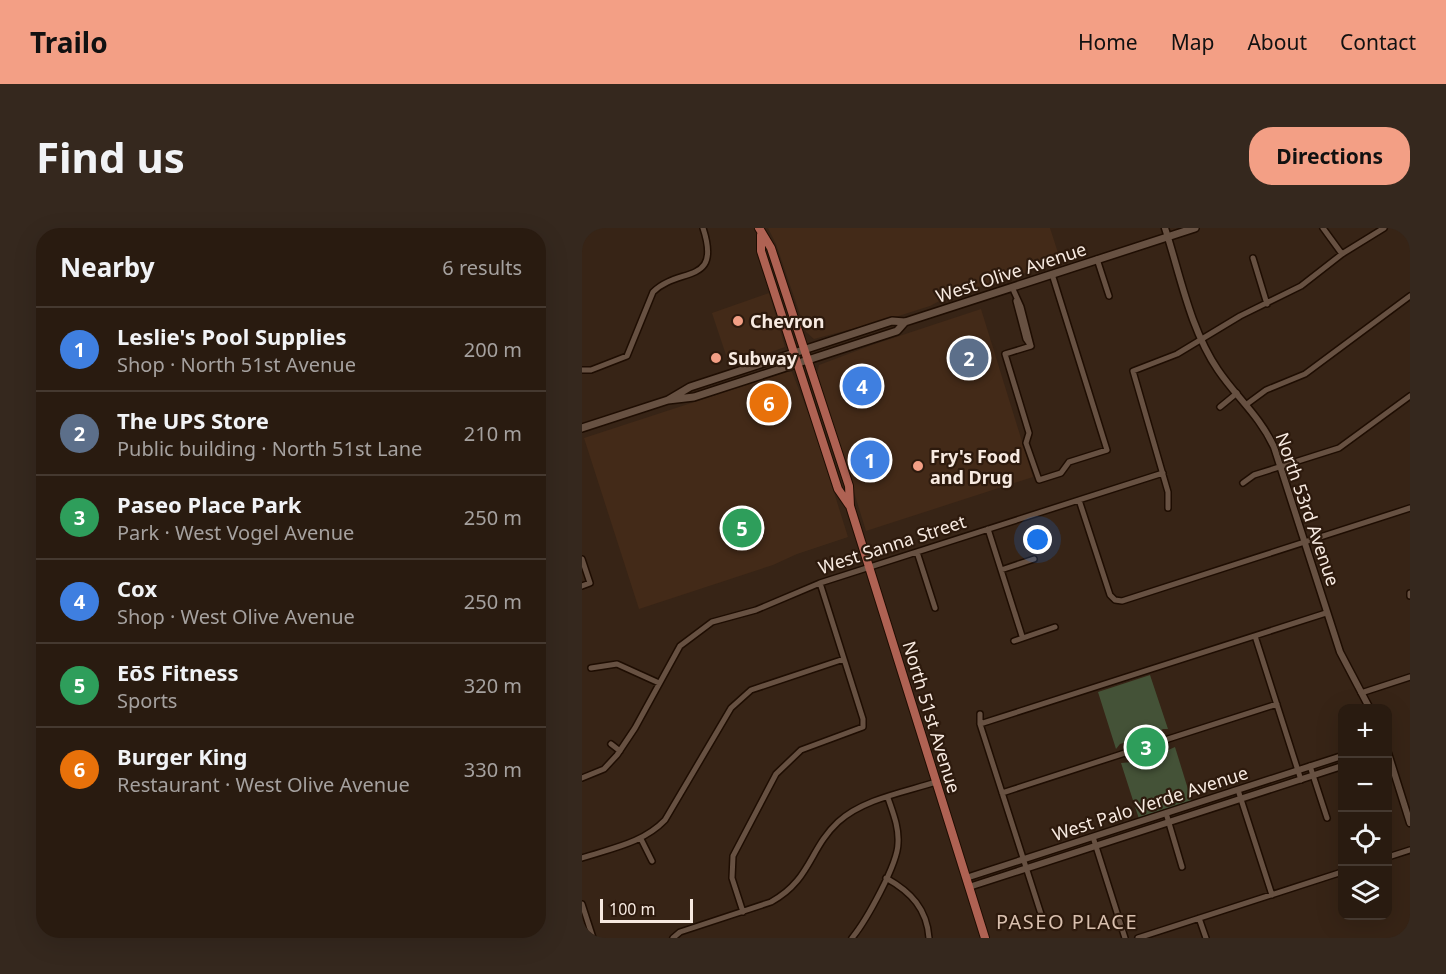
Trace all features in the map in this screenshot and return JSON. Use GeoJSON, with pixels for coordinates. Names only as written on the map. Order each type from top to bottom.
{"type":"FeatureCollection","features":[{"type":"Feature","properties":{"kind":"main road","name":"West Olive Avenue"},"geometry":{"type":"LineString","coordinates":[[668,400],[690,387],[794,352],[892,321],[905,322],[1194,228]]}},
{"type":"Feature","properties":{"kind":"main road","name":"North 51st Avenue"},"geometry":{"type":"LineString","coordinates":[[760,231],[771,248],[809,360],[849,486],[850,506],[985,938]]}},
{"type":"Feature","properties":{"kind":"main road","name":"North 51st Avenue"},"geometry":{"type":"LineString","coordinates":[[760,231],[761,251],[838,489],[850,506]]}},
{"type":"Feature","properties":{"kind":"main road","name":"West Olive Avenue"},"geometry":{"type":"LineString","coordinates":[[582,428],[668,400],[694,397],[798,364],[897,331],[905,322]]}},
{"type":"Feature","properties":{"kind":"street"},"geometry":{"type":"LineString","coordinates":[[582,370],[591,370],[614,363],[627,356],[653,292],[658,286],[694,274],[705,263],[709,249],[703,228]]}},
{"type":"Feature","properties":{"kind":"street","name":"North 53rd Avenue"},"geometry":{"type":"LineString","coordinates":[[1165,228],[1202,340],[1218,370],[1247,404],[1268,435],[1346,668],[1367,704]]}},
{"type":"Feature","properties":{"kind":"street"},"geometry":{"type":"LineString","coordinates":[[1323,228],[1342,254]]}},
{"type":"Feature","properties":{"kind":"street"},"geometry":{"type":"LineString","coordinates":[[1168,508],[1168,492],[1132,371],[1177,354],[1240,316],[1301,286],[1342,254],[1384,228]]}},
{"type":"Feature","properties":{"kind":"street"},"geometry":{"type":"LineString","coordinates":[[1252,258],[1267,304]]}},
{"type":"Feature","properties":{"kind":"street"},"geometry":{"type":"LineString","coordinates":[[1097,260],[1109,296]]}},
{"type":"Feature","properties":{"kind":"street"},"geometry":{"type":"LineString","coordinates":[[1012,287],[1021,307],[1031,346],[1005,354],[1029,433],[1026,443],[1039,480],[1061,473],[1069,462],[1107,450],[1052,274]]}},
{"type":"Feature","properties":{"kind":"street"},"geometry":{"type":"LineString","coordinates":[[1247,404],[1266,390],[1305,374],[1410,296]]}},
{"type":"Feature","properties":{"kind":"street"},"geometry":{"type":"LineString","coordinates":[[1220,407],[1236,393]]}},
{"type":"Feature","properties":{"kind":"street"},"geometry":{"type":"LineString","coordinates":[[1243,483],[1254,475],[1339,448],[1410,396]]}},
{"type":"Feature","properties":{"kind":"street","name":"West Sanna Street"},"geometry":{"type":"LineString","coordinates":[[582,778],[604,769],[620,751],[680,646],[712,622],[756,610],[820,583],[1163,473]]}},
{"type":"Feature","properties":{"kind":"street"},"geometry":{"type":"LineString","coordinates":[[1079,500],[1110,595],[1114,600],[1133,597],[1410,508]]}},
{"type":"Feature","properties":{"kind":"street"},"geometry":{"type":"LineString","coordinates":[[988,529],[1022,636]]}},
{"type":"Feature","properties":{"kind":"street"},"geometry":{"type":"LineString","coordinates":[[917,552],[934,608]]}},
{"type":"Feature","properties":{"kind":"street"},"geometry":{"type":"LineString","coordinates":[[582,559],[590,583],[582,586]]}},
{"type":"Feature","properties":{"kind":"street"},"geometry":{"type":"LineString","coordinates":[[1001,570],[1034,559]]}},
{"type":"Feature","properties":{"kind":"street"},"geometry":{"type":"LineString","coordinates":[[743,912],[732,878],[733,856],[776,774],[801,750],[863,727],[863,719],[820,583]]}},
{"type":"Feature","properties":{"kind":"street"},"geometry":{"type":"LineString","coordinates":[[980,724],[1326,613]]}},
{"type":"Feature","properties":{"kind":"street"},"geometry":{"type":"LineString","coordinates":[[1014,641],[1022,636],[1055,627]]}},
{"type":"Feature","properties":{"kind":"street"},"geometry":{"type":"LineString","coordinates":[[1255,636],[1301,780]]}},
{"type":"Feature","properties":{"kind":"street"},"geometry":{"type":"LineString","coordinates":[[582,858],[641,839],[665,820],[730,708],[751,690],[844,659]]}},
{"type":"Feature","properties":{"kind":"street"},"geometry":{"type":"LineString","coordinates":[[591,668],[617,664],[659,683]]}},
{"type":"Feature","properties":{"kind":"street"},"geometry":{"type":"LineString","coordinates":[[1360,693],[1410,677]]}},
{"type":"Feature","properties":{"kind":"street"},"geometry":{"type":"LineString","coordinates":[[1165,740],[1277,704]]}},
{"type":"Feature","properties":{"kind":"street"},"geometry":{"type":"LineString","coordinates":[[980,714],[980,724],[1041,914]]}},
{"type":"Feature","properties":{"kind":"street"},"geometry":{"type":"LineString","coordinates":[[611,744],[620,751]]}},
{"type":"Feature","properties":{"kind":"street"},"geometry":{"type":"LineString","coordinates":[[1002,793],[1128,752]]}},
{"type":"Feature","properties":{"kind":"street","name":"West Palo Verde Avenue"},"geometry":{"type":"LineString","coordinates":[[966,878],[1338,757]]}},
{"type":"Feature","properties":{"kind":"street"},"geometry":{"type":"LineString","coordinates":[[1390,758],[1410,823]]}},
{"type":"Feature","properties":{"kind":"street"},"geometry":{"type":"LineString","coordinates":[[1310,766],[1327,818]]}},
{"type":"Feature","properties":{"kind":"street","name":"West Palo Verde Avenue"},"geometry":{"type":"LineString","coordinates":[[969,887],[1338,767]]}},
{"type":"Feature","properties":{"kind":"street"},"geometry":{"type":"LineString","coordinates":[[673,938],[680,932],[771,902],[802,878],[829,831],[846,815],[936,782]]}},
{"type":"Feature","properties":{"kind":"street"},"geometry":{"type":"LineString","coordinates":[[1238,790],[1272,895]]}},
{"type":"Feature","properties":{"kind":"street"},"geometry":{"type":"LineString","coordinates":[[852,938],[894,862],[898,844],[896,824],[888,798]]}},
{"type":"Feature","properties":{"kind":"street"},"geometry":{"type":"LineString","coordinates":[[1166,813],[1182,867]]}},
{"type":"Feature","properties":{"kind":"street"},"geometry":{"type":"LineString","coordinates":[[1093,837],[1125,938]]}},
{"type":"Feature","properties":{"kind":"street"},"geometry":{"type":"LineString","coordinates":[[641,839],[652,861]]}},
{"type":"Feature","properties":{"kind":"street"},"geometry":{"type":"LineString","coordinates":[[1392,856],[1410,850]]}},
{"type":"Feature","properties":{"kind":"street"},"geometry":{"type":"LineString","coordinates":[[1138,938],[1338,873]]}},
{"type":"Feature","properties":{"kind":"street"},"geometry":{"type":"LineString","coordinates":[[886,878],[907,891],[917,902],[926,920],[929,938]]}},
{"type":"Feature","properties":{"kind":"street"},"geometry":{"type":"LineString","coordinates":[[582,903],[593,938]]}},
{"type":"Feature","properties":{"kind":"street"},"geometry":{"type":"LineString","coordinates":[[1199,918],[1206,938]]}},
{"type":"Feature","properties":{"kind":"shaded area"},"geometry":{"type":"Polygon","coordinates":[[[768,228],[1050,228],[1061,262],[949,296],[930,306],[886,320],[814,339],[806,332],[776,244],[768,228]]]}},
{"type":"Feature","properties":{"kind":"shaded area"},"geometry":{"type":"Polygon","coordinates":[[[769,293],[785,347],[730,367],[712,313],[769,293]]]}},
{"type":"Feature","properties":{"kind":"shaded area"},"geometry":{"type":"Polygon","coordinates":[[[981,309],[1033,477],[866,531],[817,373],[819,365],[981,309]]]}},
{"type":"Feature","properties":{"kind":"shaded area"},"geometry":{"type":"Polygon","coordinates":[[[786,372],[792,372],[813,425],[848,537],[797,554],[773,565],[639,609],[584,438],[786,372]]]}},
{"type":"Feature","properties":{"kind":"green space"},"geometry":{"type":"Polygon","coordinates":[[[1150,675],[1168,729],[1156,733],[1156,746],[1166,751],[1175,747],[1192,802],[1139,819],[1121,763],[1133,762],[1138,750],[1130,741],[1120,744],[1116,749],[1098,692],[1150,675]]]}},
{"type":"Feature","properties":{"kind":"place","name":"Chevron"},"geometry":{"type":"Point","coordinates":[738,321]}},
{"type":"Feature","properties":{"kind":"place","name":"Subway"},"geometry":{"type":"Point","coordinates":[716,358]}},
{"type":"Feature","properties":{"kind":"place","name":"The UPS Store"},"geometry":{"type":"Point","coordinates":[969,358]}},
{"type":"Feature","properties":{"kind":"place","name":"Cox"},"geometry":{"type":"Point","coordinates":[862,386]}},
{"type":"Feature","properties":{"kind":"place","name":"Burger King"},"geometry":{"type":"Point","coordinates":[769,403]}},
{"type":"Feature","properties":{"kind":"place","name":"Leslie's Pool Supplies"},"geometry":{"type":"Point","coordinates":[870,460]}},
{"type":"Feature","properties":{"kind":"place","name":"Fry's Food and Drug"},"geometry":{"type":"Point","coordinates":[918,466]}},
{"type":"Feature","properties":{"kind":"place","name":"EōS Fitness"},"geometry":{"type":"Point","coordinates":[742,528]}},
{"type":"Feature","properties":{"kind":"place","name":"Paseo Place Park"},"geometry":{"type":"Point","coordinates":[1146,747]}},
{"type":"Feature","properties":{"kind":"district","name":"PASEO PLACE"},"geometry":{"type":"Point","coordinates":[1067,921]}}]}
